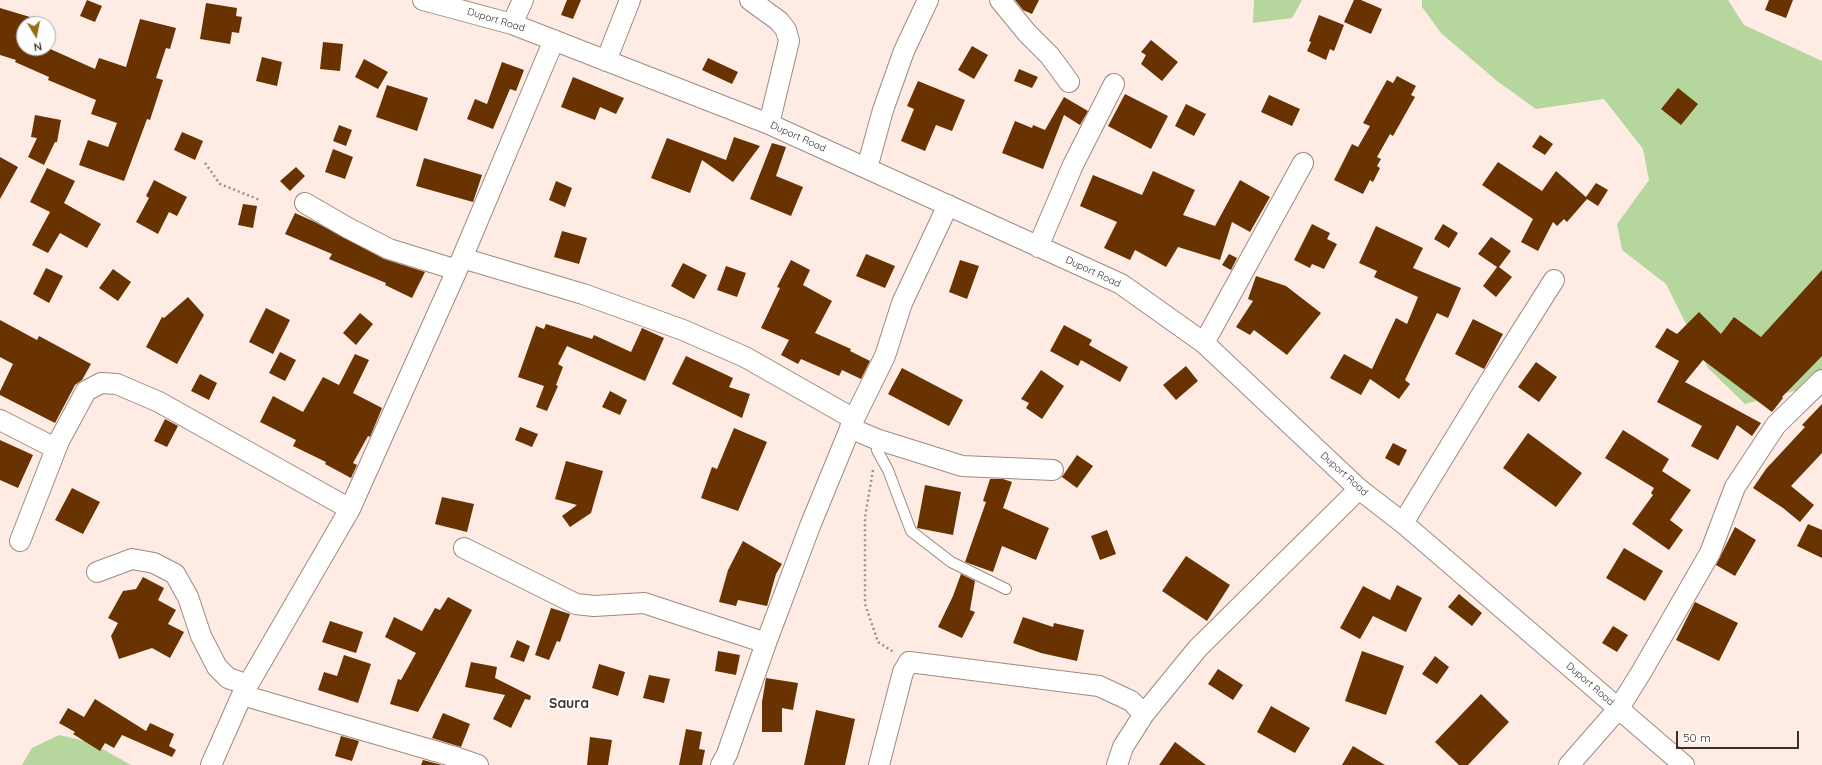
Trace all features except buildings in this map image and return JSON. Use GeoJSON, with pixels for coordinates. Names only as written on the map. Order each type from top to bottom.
{"type":"FeatureCollection","features":[{"type":"Feature","properties":{"kind":"street"},"geometry":{"type":"LineString","coordinates":[[512,24],[523,0]]}},
{"type":"Feature","properties":{"kind":"street"},"geometry":{"type":"LineString","coordinates":[[606,61],[630,0]]}},
{"type":"Feature","properties":{"kind":"street"},"geometry":{"type":"LineString","coordinates":[[750,0],[779,21],[786,30],[789,41],[769,124]]}},
{"type":"Feature","properties":{"kind":"street"},"geometry":{"type":"LineString","coordinates":[[867,168],[883,110],[904,51],[928,0]]}},
{"type":"Feature","properties":{"kind":"street"},"geometry":{"type":"LineString","coordinates":[[1000,0],[1027,33],[1050,56],[1069,82]]}},
{"type":"Feature","properties":{"kind":"street","name":"Duport Road"},"geometry":{"type":"LineString","coordinates":[[430,1],[512,24],[769,124],[1121,284],[1204,343],[1359,489],[1403,523],[1684,765]]}},
{"type":"Feature","properties":{"kind":"street"},"geometry":{"type":"LineString","coordinates":[[211,765],[245,690],[350,509],[460,264],[554,40]]}},
{"type":"Feature","properties":{"kind":"street"},"geometry":{"type":"LineString","coordinates":[[1038,247],[1073,165],[1114,84]]}},
{"type":"Feature","properties":{"kind":"street"},"geometry":{"type":"LineString","coordinates":[[1204,343],[1303,163]]}},
{"type":"Feature","properties":{"kind":"street"},"geometry":{"type":"LineString","coordinates":[[305,203],[348,228],[389,249],[460,264],[583,294],[683,330],[745,357],[852,424],[876,444],[962,466],[1053,470]]}},
{"type":"Feature","properties":{"kind":"street"},"geometry":{"type":"LineString","coordinates":[[721,765],[727,754],[766,643],[810,526],[852,424],[885,356],[902,303],[948,205]]}},
{"type":"Feature","properties":{"kind":"street"},"geometry":{"type":"LineString","coordinates":[[1403,523],[1554,280]]}},
{"type":"Feature","properties":{"kind":"street"},"geometry":{"type":"LineString","coordinates":[[1569,765],[1618,708],[1642,671],[1710,553],[1735,487],[1776,425],[1822,380]]}},
{"type":"Feature","properties":{"kind":"street"},"geometry":{"type":"LineString","coordinates":[[20,541],[59,441],[86,392],[101,383],[117,384],[159,402],[350,509]]}},
{"type":"Feature","properties":{"kind":"street"},"geometry":{"type":"LineString","coordinates":[[0,420],[49,446],[59,441]]}},
{"type":"Feature","properties":{"kind":"street"},"geometry":{"type":"LineString","coordinates":[[1117,765],[1123,746],[1144,714],[1198,648],[1359,489]]}},
{"type":"Feature","properties":{"kind":"street"},"geometry":{"type":"LineString","coordinates":[[464,548],[576,604],[594,606],[644,603],[766,643]]}},
{"type":"Feature","properties":{"kind":"street"},"geometry":{"type":"LineString","coordinates":[[97,572],[132,559],[154,563],[175,574],[188,597],[201,636],[217,668],[245,690],[478,765]]}},
{"type":"Feature","properties":{"kind":"street"},"geometry":{"type":"LineString","coordinates":[[879,765],[903,672],[909,662],[1099,686],[1131,701],[1144,714]]}},
{"type":"Feature","properties":{"kind":"lane"},"geometry":{"type":"LineString","coordinates":[[876,444],[912,531],[951,562],[1006,589]]}},
{"type":"Feature","properties":{"kind":"path"},"geometry":{"type":"LineString","coordinates":[[205,163],[220,184],[260,200]]}},
{"type":"Feature","properties":{"kind":"path"},"geometry":{"type":"LineString","coordinates":[[876,444],[865,517],[865,604],[878,642],[909,662]]}},
{"type":"Feature","properties":{"kind":"green space"},"geometry":{"type":"Polygon","coordinates":[[[1254,0],[1302,0],[1292,18],[1253,23],[1254,0]]]}},
{"type":"Feature","properties":{"kind":"green space"},"geometry":{"type":"Polygon","coordinates":[[[1422,0],[1728,0],[1744,25],[1822,61],[1822,386],[1790,392],[1745,404],[1708,368],[1666,284],[1622,250],[1617,224],[1649,180],[1643,149],[1604,99],[1536,109],[1497,81],[1441,33],[1422,7],[1422,0]]]}},
{"type":"Feature","properties":{"kind":"green space"},"geometry":{"type":"Polygon","coordinates":[[[59,735],[90,742],[131,765],[22,765],[32,748],[59,735]]]}},
{"type":"Feature","properties":{"kind":"district","name":"Saura"},"geometry":{"type":"Point","coordinates":[569,704]}}]}
